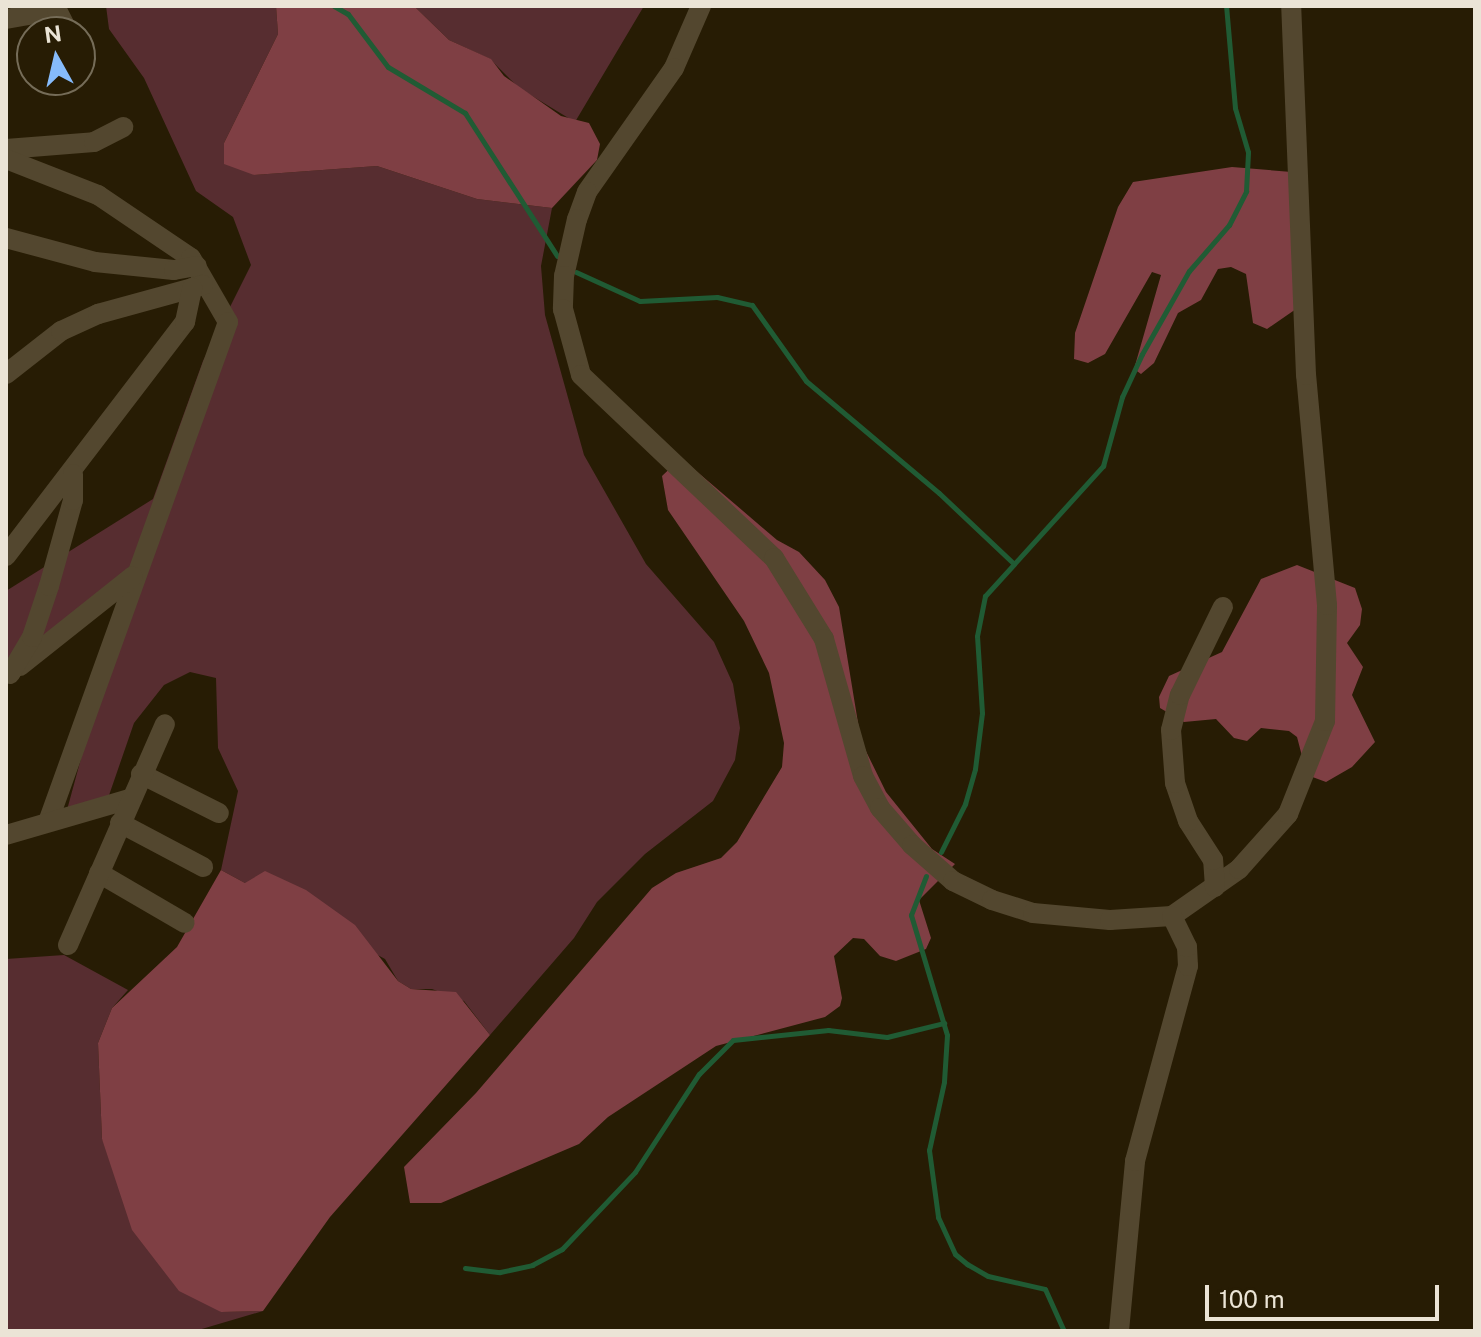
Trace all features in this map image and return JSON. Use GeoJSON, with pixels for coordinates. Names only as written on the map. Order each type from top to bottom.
{"type":"FeatureCollection","features":[{"type":"Feature","properties":{"kind":"street"},"geometry":{"type":"LineString","coordinates":[[701,6],[674,68],[587,192],[577,219],[564,276],[563,309],[581,375],[665,450],[782,569],[824,639],[863,776],[880,808],[912,845],[953,881],[1033,913],[1110,920],[1172,916],[1215,887],[1264,845],[1288,814],[1325,721],[1330,672],[1306,375],[1291,6]]}},
{"type":"Feature","properties":{"kind":"street"},"geometry":{"type":"LineString","coordinates":[[23,16],[57,10],[60,16]]}},
{"type":"Feature","properties":{"kind":"street"},"geometry":{"type":"LineString","coordinates":[[6,149],[94,142],[123,127]]}},
{"type":"Feature","properties":{"kind":"street"},"geometry":{"type":"LineString","coordinates":[[6,159],[98,195],[197,266],[201,286],[227,313],[226,331],[133,576],[48,822]]}},
{"type":"Feature","properties":{"kind":"street"},"geometry":{"type":"LineString","coordinates":[[6,238],[95,262],[174,270],[197,266]]}},
{"type":"Feature","properties":{"kind":"street"},"geometry":{"type":"LineString","coordinates":[[6,374],[61,331],[98,314],[201,286]]}},
{"type":"Feature","properties":{"kind":"street"},"geometry":{"type":"LineString","coordinates":[[6,556],[41,506],[73,474],[131,386],[185,322],[201,286]]}},
{"type":"Feature","properties":{"kind":"street"},"geometry":{"type":"LineString","coordinates":[[8,675],[32,637],[49,586],[73,500],[73,474]]}},
{"type":"Feature","properties":{"kind":"street"},"geometry":{"type":"LineString","coordinates":[[8,675],[133,576]]}},
{"type":"Feature","properties":{"kind":"street"},"geometry":{"type":"LineString","coordinates":[[1215,887],[1213,860],[1178,794],[1171,743],[1180,695],[1223,607]]}},
{"type":"Feature","properties":{"kind":"street"},"geometry":{"type":"LineString","coordinates":[[68,945],[129,799],[165,724]]}},
{"type":"Feature","properties":{"kind":"street"},"geometry":{"type":"LineString","coordinates":[[141,774],[219,813]]}},
{"type":"Feature","properties":{"kind":"street"},"geometry":{"type":"LineString","coordinates":[[6,835],[129,799]]}},
{"type":"Feature","properties":{"kind":"street"},"geometry":{"type":"LineString","coordinates":[[120,823],[203,867]]}},
{"type":"Feature","properties":{"kind":"street"},"geometry":{"type":"LineString","coordinates":[[99,873],[185,923]]}},
{"type":"Feature","properties":{"kind":"street"},"geometry":{"type":"LineString","coordinates":[[1119,1331],[1135,1161],[1188,966],[1187,947],[1172,916]]}},
{"type":"Feature","properties":{"kind":"shaded area"},"geometry":{"type":"Polygon","coordinates":[[[106,6],[276,6],[278,34],[224,143],[254,175],[377,166],[477,199],[552,208],[541,266],[545,315],[584,455],[646,564],[714,642],[733,684],[740,728],[735,760],[713,801],[645,854],[597,902],[574,938],[490,1035],[464,1001],[432,989],[411,989],[398,981],[385,959],[221,870],[238,791],[218,748],[216,678],[190,672],[164,685],[134,723],[106,804],[67,810],[133,567],[6,670],[6,591],[153,499],[203,361],[251,265],[233,217],[196,191],[144,78],[109,29],[106,6]]]}},
{"type":"Feature","properties":{"kind":"shaded area"},"geometry":{"type":"Polygon","coordinates":[[[276,6],[414,6],[449,40],[491,59],[504,76],[561,116],[589,123],[600,144],[597,160],[552,208],[477,199],[377,166],[254,175],[224,164],[224,143],[278,34],[276,6]]]}},
{"type":"Feature","properties":{"kind":"shaded area"},"geometry":{"type":"Polygon","coordinates":[[[414,6],[644,6],[575,122],[519,88],[490,59],[449,40],[414,6]]]}},
{"type":"Feature","properties":{"kind":"shaded area"},"geometry":{"type":"Polygon","coordinates":[[[1232,167],[1304,173],[1309,300],[1267,329],[1253,323],[1246,274],[1231,267],[1218,269],[1201,300],[1178,313],[1154,363],[1141,374],[1134,369],[1161,275],[1152,272],[1105,354],[1088,363],[1074,359],[1075,333],[1118,207],[1133,182],[1232,167]]]}},
{"type":"Feature","properties":{"kind":"shaded area"},"geometry":{"type":"Polygon","coordinates":[[[681,458],[777,540],[799,552],[825,580],[839,607],[861,741],[886,792],[932,849],[955,864],[919,900],[931,938],[926,949],[896,961],[880,956],[864,939],[853,938],[834,956],[842,998],[840,1006],[825,1017],[716,1046],[608,1117],[579,1144],[441,1203],[410,1203],[404,1167],[476,1093],[652,888],[676,873],[721,858],[737,842],[782,767],[784,743],[769,673],[744,621],[668,510],[662,476],[681,458]]]}},
{"type":"Feature","properties":{"kind":"shaded area"},"geometry":{"type":"Polygon","coordinates":[[[1297,565],[1355,588],[1362,609],[1360,625],[1347,643],[1363,667],[1352,695],[1375,742],[1352,767],[1326,782],[1307,775],[1297,737],[1289,731],[1261,728],[1247,741],[1234,738],[1216,719],[1184,722],[1160,708],[1159,697],[1169,676],[1222,652],[1261,579],[1297,565]]]}},
{"type":"Feature","properties":{"kind":"shaded area"},"geometry":{"type":"Polygon","coordinates":[[[221,870],[245,883],[265,871],[306,890],[355,925],[398,981],[411,989],[456,992],[490,1035],[330,1217],[263,1311],[221,1312],[179,1291],[132,1230],[102,1139],[98,1043],[112,1008],[177,947],[221,870]]]}},
{"type":"Feature","properties":{"kind":"shaded area"},"geometry":{"type":"Polygon","coordinates":[[[64,955],[128,990],[112,1008],[98,1043],[102,1139],[221,1312],[263,1311],[195,1331],[6,1331],[6,959],[64,955]]]}},
{"type":"Feature","properties":{"kind":"waterway"},"geometry":{"type":"LineString","coordinates":[[334,6],[348,14],[388,67],[465,113],[557,256]]}},
{"type":"Feature","properties":{"kind":"waterway"},"geometry":{"type":"LineString","coordinates":[[941,852],[965,804],[975,769],[982,713],[977,636],[985,596],[1103,466],[1122,397],[1142,354],[1189,271],[1229,225],[1246,191],[1248,152],[1235,108],[1226,6]]}},
{"type":"Feature","properties":{"kind":"waterway"},"geometry":{"type":"LineString","coordinates":[[576,272],[640,301],[717,297],[752,305],[806,381],[939,493],[1014,564]]}},
{"type":"Feature","properties":{"kind":"waterway"},"geometry":{"type":"LineString","coordinates":[[926,876],[911,915],[947,1035],[944,1082],[929,1150],[938,1217],[955,1254],[967,1264],[988,1276],[1045,1289],[1064,1331]]}},
{"type":"Feature","properties":{"kind":"waterway"},"geometry":{"type":"LineString","coordinates":[[465,1268],[500,1272],[532,1265],[562,1249],[635,1172],[699,1074],[733,1040],[828,1030],[887,1037],[944,1023]]}}]}
